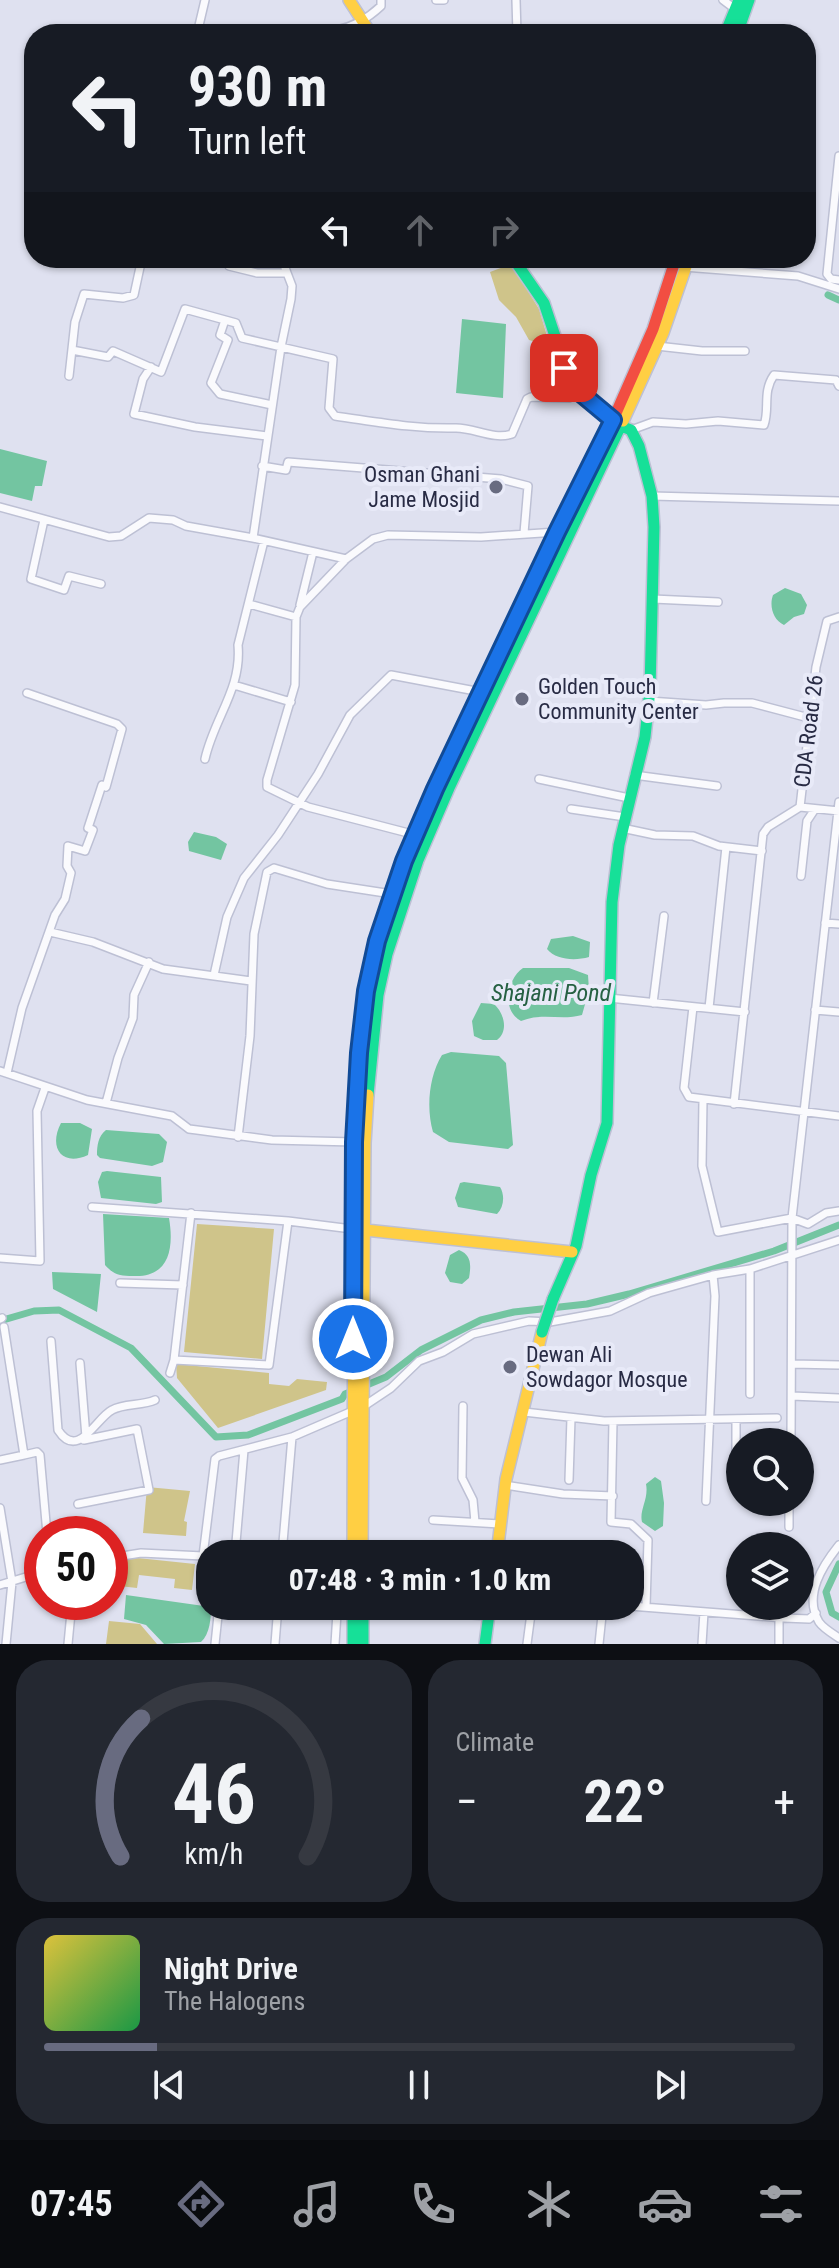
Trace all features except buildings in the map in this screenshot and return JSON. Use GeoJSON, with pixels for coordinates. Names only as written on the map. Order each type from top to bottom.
{"type":"FeatureCollection","features":[{"type":"Feature","properties":{"kind":"main road"},"geometry":{"type":"LineString","coordinates":[[349,0],[364,22]]}},
{"type":"Feature","properties":{"kind":"main road"},"geometry":{"type":"LineString","coordinates":[[730,24],[742,3]]}},
{"type":"Feature","properties":{"kind":"main road"},"geometry":{"type":"LineString","coordinates":[[739,24],[742,3]]}},
{"type":"Feature","properties":{"kind":"main road"},"geometry":{"type":"LineString","coordinates":[[498,1540],[505,1485],[542,1332],[581,1227],[591,1175],[609,1115],[611,912],[624,822],[645,737],[653,599],[652,496],[639,446],[622,425],[570,381],[544,303],[520,268]]}},
{"type":"Feature","properties":{"kind":"main road"},"geometry":{"type":"LineString","coordinates":[[353,1540],[359,1366],[359,1053],[366,991],[377,941],[416,835],[481,692],[557,532],[622,425],[653,329],[679,268]]}},
{"type":"Feature","properties":{"kind":"main road"},"geometry":{"type":"LineString","coordinates":[[360,1142],[378,995],[405,896],[449,788],[657,346],[680,268]]}},
{"type":"Feature","properties":{"kind":"main road"},"geometry":{"type":"LineString","coordinates":[[358,1229],[572,1252]]}},
{"type":"Feature","properties":{"kind":"main road"},"geometry":{"type":"LineString","coordinates":[[358,1406],[362,1540]]}},
{"type":"Feature","properties":{"kind":"main road"},"geometry":{"type":"LineString","coordinates":[[353,1644],[357,1620]]}},
{"type":"Feature","properties":{"kind":"main road"},"geometry":{"type":"LineString","coordinates":[[359,1620],[363,1644]]}},
{"type":"Feature","properties":{"kind":"main road"},"geometry":{"type":"LineString","coordinates":[[485,1644],[488,1620]]}},
{"type":"Feature","properties":{"kind":"street"},"geometry":{"type":"LineString","coordinates":[[199,24],[205,0]]}},
{"type":"Feature","properties":{"kind":"street"},"geometry":{"type":"LineString","coordinates":[[436,0],[444,0]]}},
{"type":"Feature","properties":{"kind":"street"},"geometry":{"type":"LineString","coordinates":[[516,0],[517,24]]}},
{"type":"Feature","properties":{"kind":"street"},"geometry":{"type":"LineString","coordinates":[[723,0],[742,3]]}},
{"type":"Feature","properties":{"kind":"street"},"geometry":{"type":"LineString","coordinates":[[359,24],[382,2]]}},
{"type":"Feature","properties":{"kind":"street"},"geometry":{"type":"LineString","coordinates":[[839,156],[827,274],[831,279],[839,280]]}},
{"type":"Feature","properties":{"kind":"street"},"geometry":{"type":"LineString","coordinates":[[69,376],[75,322],[84,294],[123,298],[134,295],[140,268]]}},
{"type":"Feature","properties":{"kind":"street"},"geometry":{"type":"LineString","coordinates":[[237,268],[257,273],[287,273]]}},
{"type":"Feature","properties":{"kind":"street"},"geometry":{"type":"LineString","coordinates":[[253,538],[262,466],[291,299],[292,286],[285,268]]}},
{"type":"Feature","properties":{"kind":"street"},"geometry":{"type":"LineString","coordinates":[[732,268],[798,276],[839,289]]}},
{"type":"Feature","properties":{"kind":"street"},"geometry":{"type":"LineString","coordinates":[[72,350],[108,357],[113,351],[162,372],[184,310],[236,323],[242,338],[333,359],[329,408],[335,416],[402,428],[462,429],[505,436],[512,434],[527,399],[569,398],[580,392]]}},
{"type":"Feature","properties":{"kind":"street"},"geometry":{"type":"LineString","coordinates":[[225,320],[220,335],[228,340],[211,383],[220,394],[272,405]]}},
{"type":"Feature","properties":{"kind":"street"},"geometry":{"type":"LineString","coordinates":[[657,346],[702,351],[745,351]]}},
{"type":"Feature","properties":{"kind":"street"},"geometry":{"type":"LineString","coordinates":[[151,367],[143,379],[134,414],[195,427],[267,436]]}},
{"type":"Feature","properties":{"kind":"street"},"geometry":{"type":"LineString","coordinates":[[622,425],[718,421],[764,425],[765,396],[774,375],[836,380],[839,386]]}},
{"type":"Feature","properties":{"kind":"street"},"geometry":{"type":"LineString","coordinates":[[262,466],[286,470],[288,462],[501,479],[528,486],[524,533]]}},
{"type":"Feature","properties":{"kind":"street"},"geometry":{"type":"LineString","coordinates":[[652,496],[839,501]]}},
{"type":"Feature","properties":{"kind":"street"},"geometry":{"type":"LineString","coordinates":[[0,507],[109,537],[121,536],[149,518],[161,518],[346,559]]}},
{"type":"Feature","properties":{"kind":"street"},"geometry":{"type":"LineString","coordinates":[[44,520],[31,579],[64,590],[69,576],[101,584]]}},
{"type":"Feature","properties":{"kind":"street"},"geometry":{"type":"LineString","coordinates":[[300,607],[346,559],[373,539],[388,535],[481,537],[557,532]]}},
{"type":"Feature","properties":{"kind":"street"},"geometry":{"type":"LineString","coordinates":[[205,759],[211,737],[234,685],[239,661],[238,645],[264,541]]}},
{"type":"Feature","properties":{"kind":"street"},"geometry":{"type":"LineString","coordinates":[[313,552],[296,617],[295,685],[266,784],[297,803],[416,835]]}},
{"type":"Feature","properties":{"kind":"street"},"geometry":{"type":"LineString","coordinates":[[653,599],[718,602]]}},
{"type":"Feature","properties":{"kind":"street"},"geometry":{"type":"LineString","coordinates":[[249,604],[296,617]]}},
{"type":"Feature","properties":{"kind":"street","name":"CDA Road 26"},"geometry":{"type":"LineString","coordinates":[[800,807],[818,651],[827,621],[839,617]]}},
{"type":"Feature","properties":{"kind":"street"},"geometry":{"type":"LineString","coordinates":[[214,975],[227,917],[244,878],[278,835],[318,774],[350,715],[391,675],[481,692]]}},
{"type":"Feature","properties":{"kind":"street"},"geometry":{"type":"LineString","coordinates":[[234,685],[291,702]]}},
{"type":"Feature","properties":{"kind":"street"},"geometry":{"type":"LineString","coordinates":[[27,693],[121,726],[122,729],[106,787],[102,785],[88,828],[93,830],[85,851],[68,846],[67,866],[71,873],[65,899],[55,915],[22,1008],[4,1072],[45,1088],[172,1116],[189,1129],[238,1137],[360,1142]]}},
{"type":"Feature","properties":{"kind":"street"},"geometry":{"type":"LineString","coordinates":[[649,701],[706,705],[752,703],[809,718]]}},
{"type":"Feature","properties":{"kind":"street"},"geometry":{"type":"LineString","coordinates":[[634,775],[717,786]]}},
{"type":"Feature","properties":{"kind":"street"},"geometry":{"type":"LineString","coordinates":[[539,779],[629,798]]}},
{"type":"Feature","properties":{"kind":"street"},"geometry":{"type":"LineString","coordinates":[[791,1428],[792,1218],[839,802]]}},
{"type":"Feature","properties":{"kind":"street"},"geometry":{"type":"LineString","coordinates":[[734,1104],[766,830],[800,807],[838,811]]}},
{"type":"Feature","properties":{"kind":"street"},"geometry":{"type":"LineString","coordinates":[[571,809],[624,822],[655,835],[693,836],[726,847],[762,851]]}},
{"type":"Feature","properties":{"kind":"street"},"geometry":{"type":"LineString","coordinates":[[801,876],[807,821],[815,809]]}},
{"type":"Feature","properties":{"kind":"street"},"geometry":{"type":"LineString","coordinates":[[709,1008],[726,847]]}},
{"type":"Feature","properties":{"kind":"street"},"geometry":{"type":"LineString","coordinates":[[238,1137],[250,1036],[254,934],[270,869],[327,884],[392,894]]}},
{"type":"Feature","properties":{"kind":"street"},"geometry":{"type":"LineString","coordinates":[[653,1003],[664,916]]}},
{"type":"Feature","properties":{"kind":"street"},"geometry":{"type":"LineString","coordinates":[[825,923],[839,924]]}},
{"type":"Feature","properties":{"kind":"street"},"geometry":{"type":"LineString","coordinates":[[50,932],[93,942],[163,969],[251,981]]}},
{"type":"Feature","properties":{"kind":"street"},"geometry":{"type":"LineString","coordinates":[[106,1103],[133,1018],[134,995],[149,962]]}},
{"type":"Feature","properties":{"kind":"street"},"geometry":{"type":"LineString","coordinates":[[609,998],[745,1012]]}},
{"type":"Feature","properties":{"kind":"street"},"geometry":{"type":"LineString","coordinates":[[693,1007],[684,1088],[689,1097],[839,1116]]}},
{"type":"Feature","properties":{"kind":"street"},"geometry":{"type":"LineString","coordinates":[[815,1010],[839,1012]]}},
{"type":"Feature","properties":{"kind":"street"},"geometry":{"type":"LineString","coordinates":[[0,1258],[40,1261],[37,1111],[45,1088]]}},
{"type":"Feature","properties":{"kind":"street"},"geometry":{"type":"LineString","coordinates":[[703,1100],[702,1166],[718,1232],[792,1218],[808,1224],[826,1213],[839,1211]]}},
{"type":"Feature","properties":{"kind":"street"},"geometry":{"type":"LineString","coordinates":[[92,1207],[358,1229]]}},
{"type":"Feature","properties":{"kind":"street"},"geometry":{"type":"LineString","coordinates":[[170,1373],[191,1213]]}},
{"type":"Feature","properties":{"kind":"street"},"geometry":{"type":"LineString","coordinates":[[174,1360],[269,1365],[288,1221]]}},
{"type":"Feature","properties":{"kind":"street"},"geometry":{"type":"LineString","coordinates":[[128,1555],[203,1556],[215,1459],[292,1437],[358,1406],[391,1388],[419,1361],[443,1352],[473,1334],[529,1321],[550,1322],[610,1311],[649,1293],[713,1275],[750,1269],[791,1252],[839,1240]]}},
{"type":"Feature","properties":{"kind":"street"},"geometry":{"type":"LineString","coordinates":[[750,1269],[750,1394]]}},
{"type":"Feature","properties":{"kind":"street"},"geometry":{"type":"LineString","coordinates":[[706,1501],[715,1296],[713,1275]]}},
{"type":"Feature","properties":{"kind":"street"},"geometry":{"type":"LineString","coordinates":[[120,1283],[183,1285]]}},
{"type":"Feature","properties":{"kind":"street"},"geometry":{"type":"LineString","coordinates":[[2,1321],[24,1455]]}},
{"type":"Feature","properties":{"kind":"street"},"geometry":{"type":"LineString","coordinates":[[51,1341],[58,1430],[62,1437],[71,1440],[86,1437],[113,1409],[155,1400]]}},
{"type":"Feature","properties":{"kind":"street"},"geometry":{"type":"LineString","coordinates":[[80,1363],[86,1437]]}},
{"type":"Feature","properties":{"kind":"street"},"geometry":{"type":"LineString","coordinates":[[792,1364],[839,1365]]}},
{"type":"Feature","properties":{"kind":"street"},"geometry":{"type":"LineString","coordinates":[[792,1396],[839,1398]]}},
{"type":"Feature","properties":{"kind":"street"},"geometry":{"type":"LineString","coordinates":[[463,1406],[462,1478],[473,1500],[475,1522]]}},
{"type":"Feature","properties":{"kind":"street"},"geometry":{"type":"LineString","coordinates":[[524,1412],[613,1421],[777,1418]]}},
{"type":"Feature","properties":{"kind":"street"},"geometry":{"type":"LineString","coordinates":[[569,1480],[571,1418]]}},
{"type":"Feature","properties":{"kind":"street"},"geometry":{"type":"LineString","coordinates":[[736,1419],[736,1428]]}},
{"type":"Feature","properties":{"kind":"street"},"geometry":{"type":"LineString","coordinates":[[613,1421],[611,1522],[631,1524],[648,1540],[646,1606],[726,1614]]}},
{"type":"Feature","properties":{"kind":"street"},"geometry":{"type":"LineString","coordinates":[[72,1443],[137,1429],[149,1490],[78,1504]]}},
{"type":"Feature","properties":{"kind":"street"},"geometry":{"type":"LineString","coordinates":[[283,1540],[292,1437]]}},
{"type":"Feature","properties":{"kind":"street"},"geometry":{"type":"LineString","coordinates":[[236,1540],[244,1450]]}},
{"type":"Feature","properties":{"kind":"street"},"geometry":{"type":"LineString","coordinates":[[0,1460],[37,1452],[40,1455],[45,1516]]}},
{"type":"Feature","properties":{"kind":"street"},"geometry":{"type":"LineString","coordinates":[[505,1485],[563,1494],[613,1496]]}},
{"type":"Feature","properties":{"kind":"street"},"geometry":{"type":"LineString","coordinates":[[0,1508],[12,1582],[6,1644]]}},
{"type":"Feature","properties":{"kind":"street"},"geometry":{"type":"LineString","coordinates":[[789,1516],[789,1527]]}},
{"type":"Feature","properties":{"kind":"street"},"geometry":{"type":"LineString","coordinates":[[433,1520],[500,1524]]}},
{"type":"Feature","properties":{"kind":"street"},"geometry":{"type":"LineString","coordinates":[[839,1545],[815,1585],[813,1600],[819,1622],[839,1638]]}},
{"type":"Feature","properties":{"kind":"street"},"geometry":{"type":"LineString","coordinates":[[0,1585],[24,1578]]}},
{"type":"Feature","properties":{"kind":"street"},"geometry":{"type":"LineString","coordinates":[[702,1644],[704,1612]]}},
{"type":"Feature","properties":{"kind":"street"},"geometry":{"type":"LineString","coordinates":[[68,1644],[70,1620]]}},
{"type":"Feature","properties":{"kind":"street"},"geometry":{"type":"LineString","coordinates":[[215,1644],[218,1620]]}},
{"type":"Feature","properties":{"kind":"street"},"geometry":{"type":"LineString","coordinates":[[275,1644],[277,1620]]}},
{"type":"Feature","properties":{"kind":"street"},"geometry":{"type":"LineString","coordinates":[[335,1644],[337,1620]]}},
{"type":"Feature","properties":{"kind":"street"},"geometry":{"type":"LineString","coordinates":[[527,1644],[530,1620]]}},
{"type":"Feature","properties":{"kind":"street"},"geometry":{"type":"LineString","coordinates":[[599,1644],[602,1620]]}},
{"type":"Feature","properties":{"kind":"street"},"geometry":{"type":"LineString","coordinates":[[779,1620],[779,1644]]}},
{"type":"Feature","properties":{"kind":"shaded area"},"geometry":{"type":"Polygon","coordinates":[[[513,268],[539,309],[550,346],[529,340],[516,317],[499,300],[490,272],[513,268]]]}},
{"type":"Feature","properties":{"kind":"shaded area"},"geometry":{"type":"Polygon","coordinates":[[[197,1224],[274,1229],[262,1359],[184,1352],[197,1224]]]}},
{"type":"Feature","properties":{"kind":"shaded area"},"geometry":{"type":"Polygon","coordinates":[[[176,1364],[269,1373],[269,1384],[289,1386],[297,1379],[327,1382],[326,1390],[218,1428],[177,1378],[176,1364]]]}},
{"type":"Feature","properties":{"kind":"shaded area"},"geometry":{"type":"Polygon","coordinates":[[[147,1487],[190,1491],[184,1521],[187,1522],[186,1536],[143,1533],[147,1487]]]}},
{"type":"Feature","properties":{"kind":"shaded area"},"geometry":{"type":"Polygon","coordinates":[[[128,1557],[195,1564],[192,1590],[174,1588],[175,1579],[139,1575],[137,1588],[128,1587],[128,1557]]]}},
{"type":"Feature","properties":{"kind":"shaded area"},"geometry":{"type":"Polygon","coordinates":[[[109,1621],[140,1624],[157,1644],[106,1644],[109,1621]]]}},
{"type":"Feature","properties":{"kind":"water"},"geometry":{"type":"Polygon","coordinates":[[[462,319],[506,324],[503,398],[456,393],[462,319]]]}},
{"type":"Feature","properties":{"kind":"water"},"geometry":{"type":"Polygon","coordinates":[[[0,449],[47,461],[42,486],[35,486],[32,501],[0,493],[0,449]]]}},
{"type":"Feature","properties":{"kind":"water"},"geometry":{"type":"Polygon","coordinates":[[[785,588],[801,594],[807,605],[804,614],[784,625],[775,616],[771,604],[773,595],[785,588]]]}},
{"type":"Feature","properties":{"kind":"water"},"geometry":{"type":"Polygon","coordinates":[[[194,832],[216,837],[227,844],[221,860],[189,851],[188,842],[194,832]]]}},
{"type":"Feature","properties":{"kind":"water"},"geometry":{"type":"Polygon","coordinates":[[[573,936],[590,942],[589,957],[566,959],[547,949],[551,939],[573,936]]]}},
{"type":"Feature","properties":{"kind":"water","name":"Shajani Pond"},"geometry":{"type":"Polygon","coordinates":[[[523,968],[569,968],[588,975],[589,990],[582,1015],[537,1017],[521,1021],[511,1010],[508,994],[513,979],[523,968]]]}},
{"type":"Feature","properties":{"kind":"water"},"geometry":{"type":"Polygon","coordinates":[[[481,1003],[494,1004],[503,1017],[503,1032],[497,1040],[474,1036],[472,1021],[481,1003]]]}},
{"type":"Feature","properties":{"kind":"water"},"geometry":{"type":"Polygon","coordinates":[[[451,1052],[499,1056],[506,1063],[513,1145],[508,1149],[449,1142],[433,1132],[430,1113],[432,1082],[442,1055],[451,1052]]]}},
{"type":"Feature","properties":{"kind":"water"},"geometry":{"type":"Polygon","coordinates":[[[61,1123],[80,1123],[92,1129],[88,1155],[71,1159],[60,1153],[56,1140],[61,1123]]]}},
{"type":"Feature","properties":{"kind":"water"},"geometry":{"type":"Polygon","coordinates":[[[106,1130],[159,1134],[167,1142],[163,1162],[152,1166],[100,1158],[97,1155],[98,1145],[106,1130]]]}},
{"type":"Feature","properties":{"kind":"water"},"geometry":{"type":"Polygon","coordinates":[[[102,1172],[161,1177],[162,1202],[101,1198],[98,1182],[102,1172]]]}},
{"type":"Feature","properties":{"kind":"water"},"geometry":{"type":"Polygon","coordinates":[[[460,1183],[500,1187],[503,1201],[497,1214],[458,1207],[455,1198],[460,1183]]]}},
{"type":"Feature","properties":{"kind":"water"},"geometry":{"type":"Polygon","coordinates":[[[103,1214],[169,1218],[170,1250],[162,1266],[155,1272],[133,1276],[124,1276],[108,1268],[105,1265],[103,1214]]]}},
{"type":"Feature","properties":{"kind":"water"},"geometry":{"type":"Polygon","coordinates":[[[459,1250],[466,1255],[470,1265],[469,1278],[462,1284],[450,1282],[445,1273],[450,1255],[459,1250]]]}},
{"type":"Feature","properties":{"kind":"water"},"geometry":{"type":"Polygon","coordinates":[[[52,1272],[101,1274],[97,1312],[53,1289],[52,1272]]]}},
{"type":"Feature","properties":{"kind":"water"},"geometry":{"type":"Polygon","coordinates":[[[655,1477],[661,1481],[664,1503],[663,1526],[655,1531],[641,1518],[646,1484],[655,1477]]]}},
{"type":"Feature","properties":{"kind":"water"},"geometry":{"type":"Polygon","coordinates":[[[128,1595],[196,1605],[196,1620],[210,1620],[201,1642],[164,1644],[146,1625],[128,1620],[128,1595]]]}},
{"type":"Feature","properties":{"kind":"waterway"},"geometry":{"type":"LineString","coordinates":[[828,295],[839,300]]}},
{"type":"Feature","properties":{"kind":"waterway"},"geometry":{"type":"LineString","coordinates":[[0,1321],[34,1311],[59,1310],[131,1348],[216,1437],[248,1435],[342,1399],[345,1394],[386,1377],[421,1350],[481,1320],[514,1312],[587,1304],[629,1294],[774,1251],[839,1225]]}},
{"type":"Feature","properties":{"kind":"waterway"},"geometry":{"type":"LineString","coordinates":[[839,1564],[826,1592],[832,1613],[839,1617]]}},
{"type":"Feature","properties":{"kind":"traffic: fast"},"geometry":{"type":"LineString","coordinates":[[729,24],[739,0]]}},
{"type":"Feature","properties":{"kind":"traffic: fast"},"geometry":{"type":"LineString","coordinates":[[741,24],[749,0]]}},
{"type":"Feature","properties":{"kind":"traffic: fast"},"geometry":{"type":"LineString","coordinates":[[520,268],[544,303],[570,381],[613,420]]}},
{"type":"Feature","properties":{"kind":"traffic: fast"},"geometry":{"type":"LineString","coordinates":[[368,1095],[378,995],[387,954],[418,860],[623,421]]}},
{"type":"Feature","properties":{"kind":"traffic: fast"},"geometry":{"type":"LineString","coordinates":[[553,1299],[576,1246],[591,1175],[607,1123],[612,902],[619,845],[645,737],[650,689],[652,496],[639,446],[631,430],[621,426]]}},
{"type":"Feature","properties":{"kind":"traffic: fast"},"geometry":{"type":"LineString","coordinates":[[354,1193],[364,1014],[377,939],[425,809],[525,600]]}},
{"type":"Feature","properties":{"kind":"traffic: fast"},"geometry":{"type":"LineString","coordinates":[[542,1332],[553,1299]]}},
{"type":"Feature","properties":{"kind":"traffic: fast"},"geometry":{"type":"LineString","coordinates":[[353,1620],[353,1644]]}},
{"type":"Feature","properties":{"kind":"traffic: fast"},"geometry":{"type":"LineString","coordinates":[[363,1620],[363,1644]]}},
{"type":"Feature","properties":{"kind":"traffic: fast"},"geometry":{"type":"LineString","coordinates":[[485,1644],[488,1620]]}},
{"type":"Feature","properties":{"kind":"traffic: slow"},"geometry":{"type":"LineString","coordinates":[[349,0],[365,24]]}},
{"type":"Feature","properties":{"kind":"traffic: slow"},"geometry":{"type":"LineString","coordinates":[[623,421],[663,333],[686,268]]}},
{"type":"Feature","properties":{"kind":"traffic: slow"},"geometry":{"type":"LineString","coordinates":[[362,1540],[368,1095]]}},
{"type":"Feature","properties":{"kind":"traffic: slow"},"geometry":{"type":"LineString","coordinates":[[353,1540],[354,1193]]}},
{"type":"Feature","properties":{"kind":"traffic: slow"},"geometry":{"type":"LineString","coordinates":[[356,1229],[572,1252]]}},
{"type":"Feature","properties":{"kind":"traffic: slow"},"geometry":{"type":"LineString","coordinates":[[499,1540],[506,1479],[542,1332]]}},
{"type":"Feature","properties":{"kind":"traffic: jam"},"geometry":{"type":"LineString","coordinates":[[525,600],[613,420],[653,329],[673,268]]}},
{"type":"Feature","properties":{"kind":"place","name":"Osman Ghani Jame Mosjid"},"geometry":{"type":"Point","coordinates":[496,487]}},
{"type":"Feature","properties":{"kind":"place","name":"Golden Touch Community Center"},"geometry":{"type":"Point","coordinates":[522,699]}},
{"type":"Feature","properties":{"kind":"place","name":"Dewan Ali Sowdagor Mosque"},"geometry":{"type":"Point","coordinates":[510,1367]}},
{"type":"Feature","properties":{"kind":"route"},"geometry":{"type":"LineString","coordinates":[[353,1339],[354,1142],[366,991],[392,894],[427,806],[613,420],[577,390],[564,368]]}}]}
